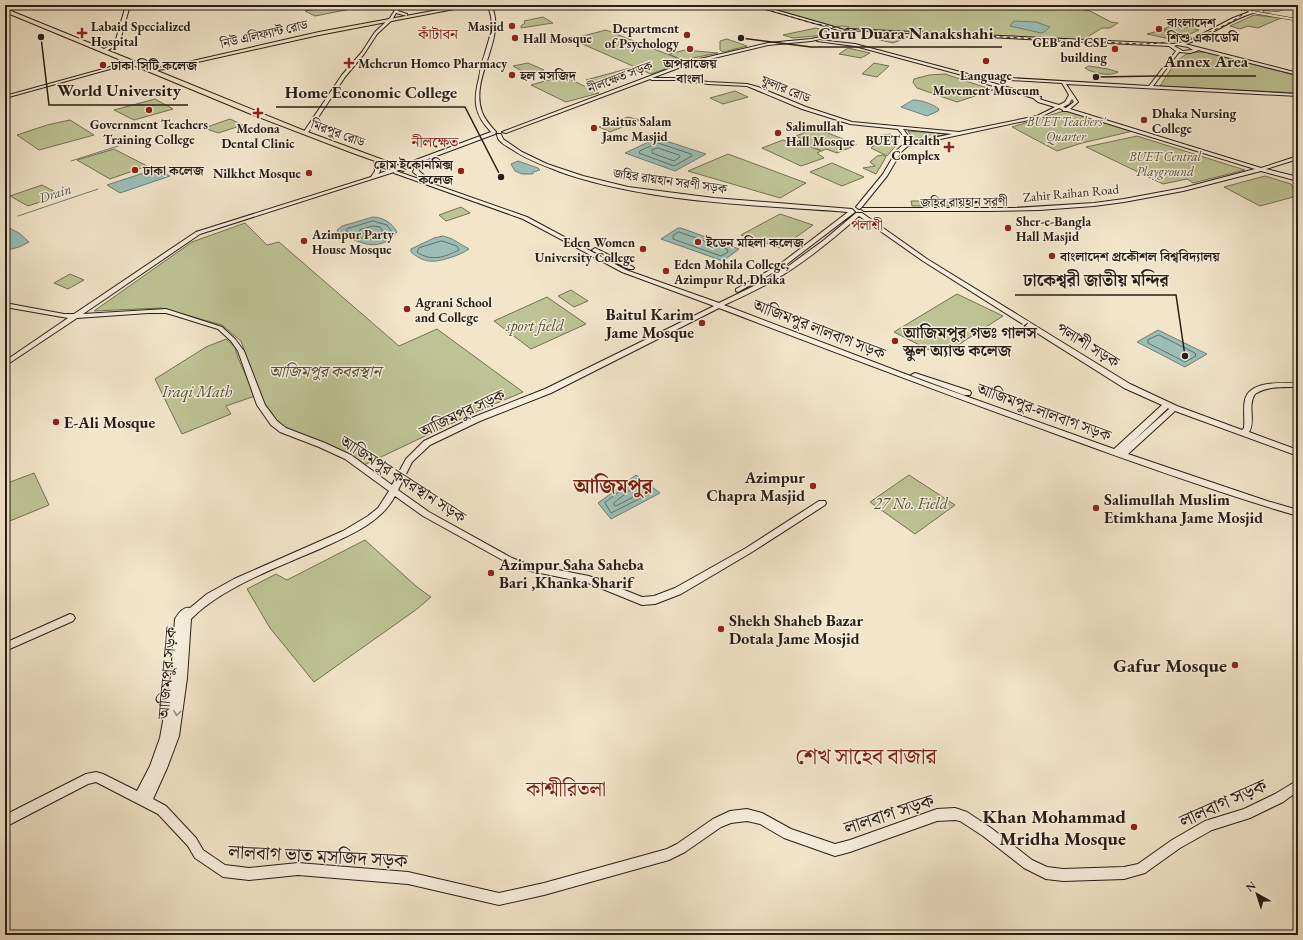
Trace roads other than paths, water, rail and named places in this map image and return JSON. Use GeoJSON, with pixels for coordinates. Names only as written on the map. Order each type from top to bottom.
{"type":"FeatureCollection","features":[{"type":"Feature","properties":{"kind":"highway","name":"নিউ এলিফ্যান্ট রোড"},"geometry":{"type":"LineString","coordinates":[[151,74],[366,24],[473,5]]}},
{"type":"Feature","properties":{"kind":"highway","name":"নিউ এলিফ্যান্ট রোড"},"geometry":{"type":"LineString","coordinates":[[132,61],[154,69],[166,68],[243,50],[391,19],[480,5]]}},
{"type":"Feature","properties":{"kind":"highway","name":"মিরপুর রোড"},"geometry":{"type":"LineString","coordinates":[[5,10],[158,72],[233,107],[305,133],[377,162]]}},
{"type":"Feature","properties":{"kind":"highway","name":"মিরপুর রোড"},"geometry":{"type":"LineString","coordinates":[[5,13],[125,64],[398,170]]}},
{"type":"Feature","properties":{"kind":"highway"},"geometry":{"type":"LineString","coordinates":[[98,52],[105,50]]}},
{"type":"Feature","properties":{"kind":"highway"},"geometry":{"type":"LineString","coordinates":[[165,76],[164,73],[168,70],[185,66]]}},
{"type":"Feature","properties":{"kind":"main road"},"geometry":{"type":"LineString","coordinates":[[105,50],[117,44],[128,5]]}},
{"type":"Feature","properties":{"kind":"main road"},"geometry":{"type":"LineString","coordinates":[[116,55],[125,34],[132,5]]}},
{"type":"Feature","properties":{"kind":"main road"},"geometry":{"type":"LineString","coordinates":[[305,133],[342,76],[363,53],[376,33],[391,19],[400,5]]}},
{"type":"Feature","properties":{"kind":"main road"},"geometry":{"type":"LineString","coordinates":[[481,85],[487,52],[494,32],[495,21],[489,5]]}},
{"type":"Feature","properties":{"kind":"main road"},"geometry":{"type":"LineString","coordinates":[[481,85],[498,32],[498,21],[493,5]]}},
{"type":"Feature","properties":{"kind":"main road"},"geometry":{"type":"LineString","coordinates":[[747,5],[845,35],[877,33]]}},
{"type":"Feature","properties":{"kind":"main road"},"geometry":{"type":"LineString","coordinates":[[754,5],[845,30],[877,33],[1157,46],[1175,48],[1184,51],[1195,48],[1199,41],[1252,14],[1279,10],[1293,5]]}},
{"type":"Feature","properties":{"kind":"main road"},"geometry":{"type":"LineString","coordinates":[[1237,6],[1259,13],[1285,11],[1298,6]]}},
{"type":"Feature","properties":{"kind":"main road"},"geometry":{"type":"LineString","coordinates":[[1237,6],[1252,12],[1298,19]]}},
{"type":"Feature","properties":{"kind":"main road"},"geometry":{"type":"LineString","coordinates":[[1237,6],[1240,17]]}},
{"type":"Feature","properties":{"kind":"main road"},"geometry":{"type":"LineString","coordinates":[[396,12],[406,16]]}},
{"type":"Feature","properties":{"kind":"main road"},"geometry":{"type":"LineString","coordinates":[[1150,87],[1175,48],[1181,44],[1193,41],[1252,12]]}},
{"type":"Feature","properties":{"kind":"main road"},"geometry":{"type":"LineString","coordinates":[[1266,13],[1298,19]]}},
{"type":"Feature","properties":{"kind":"main road"},"geometry":{"type":"LineString","coordinates":[[366,24],[383,26]]}},
{"type":"Feature","properties":{"kind":"main road"},"geometry":{"type":"LineString","coordinates":[[845,30],[845,35]]}},
{"type":"Feature","properties":{"kind":"main road"},"geometry":{"type":"LineString","coordinates":[[845,30],[845,35],[854,44]]}},
{"type":"Feature","properties":{"kind":"main road","name":"নীলক্ষেত সড়ক"},"geometry":{"type":"LineString","coordinates":[[398,170],[420,163],[674,66],[768,44],[845,35]]}},
{"type":"Feature","properties":{"kind":"main road"},"geometry":{"type":"LineString","coordinates":[[810,40],[854,44],[959,73],[1265,171],[1298,179]]}},
{"type":"Feature","properties":{"kind":"main road"},"geometry":{"type":"LineString","coordinates":[[1181,44],[1298,74]]}},
{"type":"Feature","properties":{"kind":"main road"},"geometry":{"type":"LineString","coordinates":[[1156,87],[1184,51]]}},
{"type":"Feature","properties":{"kind":"main road"},"geometry":{"type":"LineString","coordinates":[[5,96],[125,64]]}},
{"type":"Feature","properties":{"kind":"main road"},"geometry":{"type":"LineString","coordinates":[[674,66],[681,79]]}},
{"type":"Feature","properties":{"kind":"main road"},"geometry":{"type":"LineString","coordinates":[[980,80],[992,78],[1298,95]]}},
{"type":"Feature","properties":{"kind":"main road","name":"ফুলার রোড"},"geometry":{"type":"LineString","coordinates":[[642,79],[681,79],[708,83],[752,86],[826,116],[852,122],[957,133]]}},
{"type":"Feature","properties":{"kind":"main road"},"geometry":{"type":"LineString","coordinates":[[900,128],[911,143],[957,133],[1011,124],[1043,115],[1076,102],[1063,82]]}},
{"type":"Feature","properties":{"kind":"main road","name":"জহির রায়হান সরণী সড়ক"},"geometry":{"type":"LineString","coordinates":[[481,85],[477,95],[479,112],[499,133],[501,140],[520,153],[541,163],[581,177],[628,188],[710,200],[858,211]]}},
{"type":"Feature","properties":{"kind":"main road"},"geometry":{"type":"LineString","coordinates":[[372,178],[378,171],[377,162],[400,165],[499,133]]}},
{"type":"Feature","properties":{"kind":"main road","name":"আজিমপুর সড়ক"},"geometry":{"type":"LineString","coordinates":[[143,800],[162,768],[174,736],[182,678],[185,624],[188,615],[210,597],[237,582],[361,525],[381,510],[409,461],[427,443],[477,419],[548,391],[721,305],[789,269],[827,241],[858,211],[885,175],[899,151],[911,143]]}},
{"type":"Feature","properties":{"kind":"main road"},"geometry":{"type":"LineString","coordinates":[[5,364],[198,236],[398,170],[434,155]]}},
{"type":"Feature","properties":{"kind":"main road"},"geometry":{"type":"LineString","coordinates":[[1265,171],[1298,157]]}},
{"type":"Feature","properties":{"kind":"main road","name":"জহির রায়হান সরণী"},"geometry":{"type":"LineString","coordinates":[[858,211],[956,214],[1087,208],[1171,197],[1231,183],[1298,161]]}},
{"type":"Feature","properties":{"kind":"main road"},"geometry":{"type":"LineString","coordinates":[[420,163],[416,169],[416,172],[424,178]]}},
{"type":"Feature","properties":{"kind":"main road"},"geometry":{"type":"LineString","coordinates":[[78,316],[198,233],[398,170]]}},
{"type":"Feature","properties":{"kind":"main road","name":"মিরপুর রোড"},"geometry":{"type":"LineString","coordinates":[[398,170],[529,215],[628,267],[721,305]]}},
{"type":"Feature","properties":{"kind":"main road","name":"মিরপুর রোড"},"geometry":{"type":"LineString","coordinates":[[398,170],[525,218],[614,266],[721,305]]}},
{"type":"Feature","properties":{"kind":"main road","name":"পলাশী সড়ক"},"geometry":{"type":"LineString","coordinates":[[858,211],[922,257],[1127,386],[1171,406],[1298,453]]}},
{"type":"Feature","properties":{"kind":"main road"},"geometry":{"type":"LineString","coordinates":[[721,305],[1122,453],[1171,406]]}},
{"type":"Feature","properties":{"kind":"main road","name":"আজিমপুর লালবাগ সড়ক"},"geometry":{"type":"LineString","coordinates":[[721,305],[948,392]]}},
{"type":"Feature","properties":{"kind":"main road"},"geometry":{"type":"LineString","coordinates":[[8,307],[56,318],[48,335]]}},
{"type":"Feature","properties":{"kind":"main road","name":"আজিমপুর কবরস্থান সড়ক"},"geometry":{"type":"LineString","coordinates":[[8,307],[64,316],[166,311],[220,328],[234,340],[241,351],[260,405],[274,424],[288,432],[348,457],[426,514],[482,546],[516,563],[526,567],[590,580],[642,601],[655,600],[678,591],[749,550],[822,503]]}},
{"type":"Feature","properties":{"kind":"main road"},"geometry":{"type":"LineString","coordinates":[[1241,433],[1246,431],[1248,428],[1249,397],[1253,392],[1260,388],[1271,386],[1298,385]]}},
{"type":"Feature","properties":{"kind":"main road","name":"আজিমপুর-লালবাগ সড়ক"},"geometry":{"type":"LineString","coordinates":[[948,392],[1122,453],[1227,492],[1298,513]]}},
{"type":"Feature","properties":{"kind":"main road"},"geometry":{"type":"LineString","coordinates":[[5,647],[70,618]]}},
{"type":"Feature","properties":{"kind":"main road"},"geometry":{"type":"LineString","coordinates":[[5,821],[86,779],[96,777],[104,779],[143,800]]}},
{"type":"Feature","properties":{"kind":"main road","name":"লালবাগ সড়ক"},"geometry":{"type":"LineString","coordinates":[[544,889],[669,854],[682,848],[707,829],[726,818],[748,815],[762,819],[798,838],[835,850],[937,815],[955,814],[963,816],[987,832],[1028,864],[1046,873],[1063,875],[1124,873],[1141,869],[1176,844],[1209,825],[1246,814],[1279,798],[1298,784]]}},
{"type":"Feature","properties":{"kind":"main road","name":"লালবাগ ভাত মসজিদ সড়ক"},"geometry":{"type":"LineString","coordinates":[[143,800],[166,813],[192,842],[199,854],[211,864],[224,871],[249,874],[298,869],[408,878],[499,899],[544,889]]}},
{"type":"Feature","properties":{"kind":"water"},"geometry":{"type":"Polygon","coordinates":[[[1014,21],[1036,22],[1050,27],[1041,33],[1010,26],[1014,21]]]}},
{"type":"Feature","properties":{"kind":"water"},"geometry":{"type":"Polygon","coordinates":[[[913,100],[934,105],[939,109],[938,111],[927,116],[901,107],[913,100]]]}},
{"type":"Feature","properties":{"kind":"water"},"geometry":{"type":"Polygon","coordinates":[[[657,138],[706,154],[675,171],[625,153],[657,138]]]}},
{"type":"Feature","properties":{"kind":"water"},"geometry":{"type":"Polygon","coordinates":[[[518,161],[540,170],[533,172],[533,174],[522,174],[515,171],[511,164],[518,161]]]}},
{"type":"Feature","properties":{"kind":"water"},"geometry":{"type":"Polygon","coordinates":[[[156,169],[170,176],[120,193],[107,185],[156,169]]]}},
{"type":"Feature","properties":{"kind":"water"},"geometry":{"type":"Polygon","coordinates":[[[373,217],[381,218],[387,221],[397,232],[390,239],[376,245],[361,243],[338,232],[337,230],[342,226],[373,217]]]}},
{"type":"Feature","properties":{"kind":"water"},"geometry":{"type":"Polygon","coordinates":[[[5,226],[19,233],[29,242],[5,251],[5,226]]]}},
{"type":"Feature","properties":{"kind":"water"},"geometry":{"type":"Polygon","coordinates":[[[678,228],[739,249],[723,261],[661,239],[678,228]]]}},
{"type":"Feature","properties":{"kind":"water"},"geometry":{"type":"Polygon","coordinates":[[[443,236],[452,239],[469,249],[443,260],[433,261],[420,258],[411,252],[411,249],[434,238],[443,236]]]}},
{"type":"Feature","properties":{"kind":"water"},"geometry":{"type":"Polygon","coordinates":[[[1158,330],[1207,354],[1185,367],[1137,342],[1158,330]]]}},
{"type":"Feature","properties":{"kind":"water"},"geometry":{"type":"Polygon","coordinates":[[[636,475],[660,493],[611,519],[598,503],[636,475]]]}},
{"type":"Feature","properties":{"kind":"waterway"},"geometry":{"type":"LineString","coordinates":[[71,161],[118,146]]}},
{"type":"Feature","properties":{"kind":"waterway","name":"Drain"},"geometry":{"type":"LineString","coordinates":[[18,216],[98,189]]}},
{"type":"Feature","properties":{"kind":"railway"},"geometry":{"type":"LineString","coordinates":[[751,5],[812,23],[843,29],[1141,44],[1181,40],[1206,33],[1242,15],[1242,11],[1237,5]]}},
{"type":"Feature","properties":{"kind":"place","name":"Masjid"},"geometry":{"type":"Point","coordinates":[512,26]}},
{"type":"Feature","properties":{"kind":"place","name":"বাংলাদেশ শিশু একাডেমি"},"geometry":{"type":"Point","coordinates":[1159,29]}},
{"type":"Feature","properties":{"kind":"place","name":"Labaid Specialized Hospital"},"geometry":{"type":"Point","coordinates":[82,33]}},
{"type":"Feature","properties":{"kind":"place","name":"Department of Psychology"},"geometry":{"type":"Point","coordinates":[687,35]}},
{"type":"Feature","properties":{"kind":"place","name":"World University"},"geometry":{"type":"Point","coordinates":[41,37]}},
{"type":"Feature","properties":{"kind":"place","name":"Hall Mosque"},"geometry":{"type":"Point","coordinates":[515,38]}},
{"type":"Feature","properties":{"kind":"place","name":"Guru Duara Nanakshahi"},"geometry":{"type":"Point","coordinates":[741,38]}},
{"type":"Feature","properties":{"kind":"place","name":"অপরাজেয় বাংলা"},"geometry":{"type":"Point","coordinates":[690,49]}},
{"type":"Feature","properties":{"kind":"place","name":"GEB and CSE building"},"geometry":{"type":"Point","coordinates":[1115,49]}},
{"type":"Feature","properties":{"kind":"place","name":"Language Movement Museum"},"geometry":{"type":"Point","coordinates":[986,61]}},
{"type":"Feature","properties":{"kind":"place","name":"Meherun Homeo Pharmacy"},"geometry":{"type":"Point","coordinates":[349,63]}},
{"type":"Feature","properties":{"kind":"place","name":"ঢাকা সিটি কলেজ"},"geometry":{"type":"Point","coordinates":[103,65]}},
{"type":"Feature","properties":{"kind":"place","name":"হল মসজিদ"},"geometry":{"type":"Point","coordinates":[512,75]}},
{"type":"Feature","properties":{"kind":"place","name":"Annex Area"},"geometry":{"type":"Point","coordinates":[1096,77]}},
{"type":"Feature","properties":{"kind":"place","name":"Government Teachers Training College"},"geometry":{"type":"Point","coordinates":[149,110]}},
{"type":"Feature","properties":{"kind":"place","name":"Medona Dental Clinic"},"geometry":{"type":"Point","coordinates":[258,113]}},
{"type":"Feature","properties":{"kind":"place","name":"Dhaka Nursing College"},"geometry":{"type":"Point","coordinates":[1144,120]}},
{"type":"Feature","properties":{"kind":"place","name":"Baitus Salam Jame Masjid"},"geometry":{"type":"Point","coordinates":[594,128]}},
{"type":"Feature","properties":{"kind":"place","name":"Salimullah Hall Mosque"},"geometry":{"type":"Point","coordinates":[778,133]}},
{"type":"Feature","properties":{"kind":"place","name":"BUET Health Complex"},"geometry":{"type":"Point","coordinates":[949,147]}},
{"type":"Feature","properties":{"kind":"place","name":"ঢাকা কলেজ"},"geometry":{"type":"Point","coordinates":[135,170]}},
{"type":"Feature","properties":{"kind":"place","name":"হোম ইকোনমিক্স কলেজ"},"geometry":{"type":"Point","coordinates":[461,171]}},
{"type":"Feature","properties":{"kind":"place","name":"Nilkhet Mosque"},"geometry":{"type":"Point","coordinates":[309,173]}},
{"type":"Feature","properties":{"kind":"place","name":"Home Economic College"},"geometry":{"type":"Point","coordinates":[501,177]}},
{"type":"Feature","properties":{"kind":"place","name":"Sher-e-Bangla Hall Masjid"},"geometry":{"type":"Point","coordinates":[1008,228]}},
{"type":"Feature","properties":{"kind":"place","name":"Azimpur Party House Mosque"},"geometry":{"type":"Point","coordinates":[304,241]}},
{"type":"Feature","properties":{"kind":"place","name":"ইডেন মহিলা কলেজ"},"geometry":{"type":"Point","coordinates":[698,242]}},
{"type":"Feature","properties":{"kind":"place","name":"Eden Women University College"},"geometry":{"type":"Point","coordinates":[643,249]}},
{"type":"Feature","properties":{"kind":"place","name":"বাংলাদেশ প্রকৌশল বিশ্ববিদ্যালয়"},"geometry":{"type":"Point","coordinates":[1052,256]}},
{"type":"Feature","properties":{"kind":"place","name":"Eden Mohila College, Azimpur Rd, Dhaka"},"geometry":{"type":"Point","coordinates":[666,271]}},
{"type":"Feature","properties":{"kind":"place","name":"Agrani School and College"},"geometry":{"type":"Point","coordinates":[407,309]}},
{"type":"Feature","properties":{"kind":"place","name":"Baitul Karim Jame Mosque"},"geometry":{"type":"Point","coordinates":[702,323]}},
{"type":"Feature","properties":{"kind":"place","name":"আজিমপুর গভঃ গার্লস স্কুল অ্যান্ড কলেজ"},"geometry":{"type":"Point","coordinates":[895,341]}},
{"type":"Feature","properties":{"kind":"place","name":"ঢাকেশ্বরী জাতীয় মন্দির"},"geometry":{"type":"Point","coordinates":[1185,356]}},
{"type":"Feature","properties":{"kind":"place","name":"E-Ali Mosque"},"geometry":{"type":"Point","coordinates":[56,422]}},
{"type":"Feature","properties":{"kind":"place","name":"Azimpur Chapra Masjid"},"geometry":{"type":"Point","coordinates":[813,486]}},
{"type":"Feature","properties":{"kind":"place","name":"Salimullah Muslim Etimkhana Jame Mosjid"},"geometry":{"type":"Point","coordinates":[1096,508]}},
{"type":"Feature","properties":{"kind":"place","name":"Azimpur Saha Saheba Bari ,Khanka Sharif"},"geometry":{"type":"Point","coordinates":[491,573]}},
{"type":"Feature","properties":{"kind":"place","name":"Shekh Shaheb Bazar Dotala Jame Mosjid"},"geometry":{"type":"Point","coordinates":[721,629]}},
{"type":"Feature","properties":{"kind":"place","name":"Gafur Mosque"},"geometry":{"type":"Point","coordinates":[1235,665]}},
{"type":"Feature","properties":{"kind":"place","name":"Khan Mohammad Mridha Mosque"},"geometry":{"type":"Point","coordinates":[1134,827]}},
{"type":"Feature","properties":{"kind":"district","name":"কাঁটাবন"},"geometry":{"type":"Point","coordinates":[438,33]}},
{"type":"Feature","properties":{"kind":"district","name":"নীলক্ষেত"},"geometry":{"type":"Point","coordinates":[435,141]}},
{"type":"Feature","properties":{"kind":"district","name":"পলাশী"},"geometry":{"type":"Point","coordinates":[867,225]}},
{"type":"Feature","properties":{"kind":"district","name":"আজিমপুর"},"geometry":{"type":"Point","coordinates":[613,486]}},
{"type":"Feature","properties":{"kind":"district","name":"শেখ সাহেব বাজার"},"geometry":{"type":"Point","coordinates":[866,756]}},
{"type":"Feature","properties":{"kind":"district","name":"কাশ্মীরিতলা"},"geometry":{"type":"Point","coordinates":[566,789]}},
{"type":"Feature","properties":{"kind":"park label","name":"BUET Teachers' Quarter"},"geometry":{"type":"Point","coordinates":[1066,128]}},
{"type":"Feature","properties":{"kind":"park label","name":"BUET Central Playground"},"geometry":{"type":"Point","coordinates":[1165,164]}},
{"type":"Feature","properties":{"kind":"park label","name":"sport field"},"geometry":{"type":"Point","coordinates":[535,325]}},
{"type":"Feature","properties":{"kind":"park label","name":"আজিমপুর কবরস্থান"},"geometry":{"type":"Point","coordinates":[325,371]}},
{"type":"Feature","properties":{"kind":"park label","name":"Iraqi Math"},"geometry":{"type":"Point","coordinates":[197,391]}},
{"type":"Feature","properties":{"kind":"park label","name":"27 No. Field"},"geometry":{"type":"Point","coordinates":[911,503]}}]}
